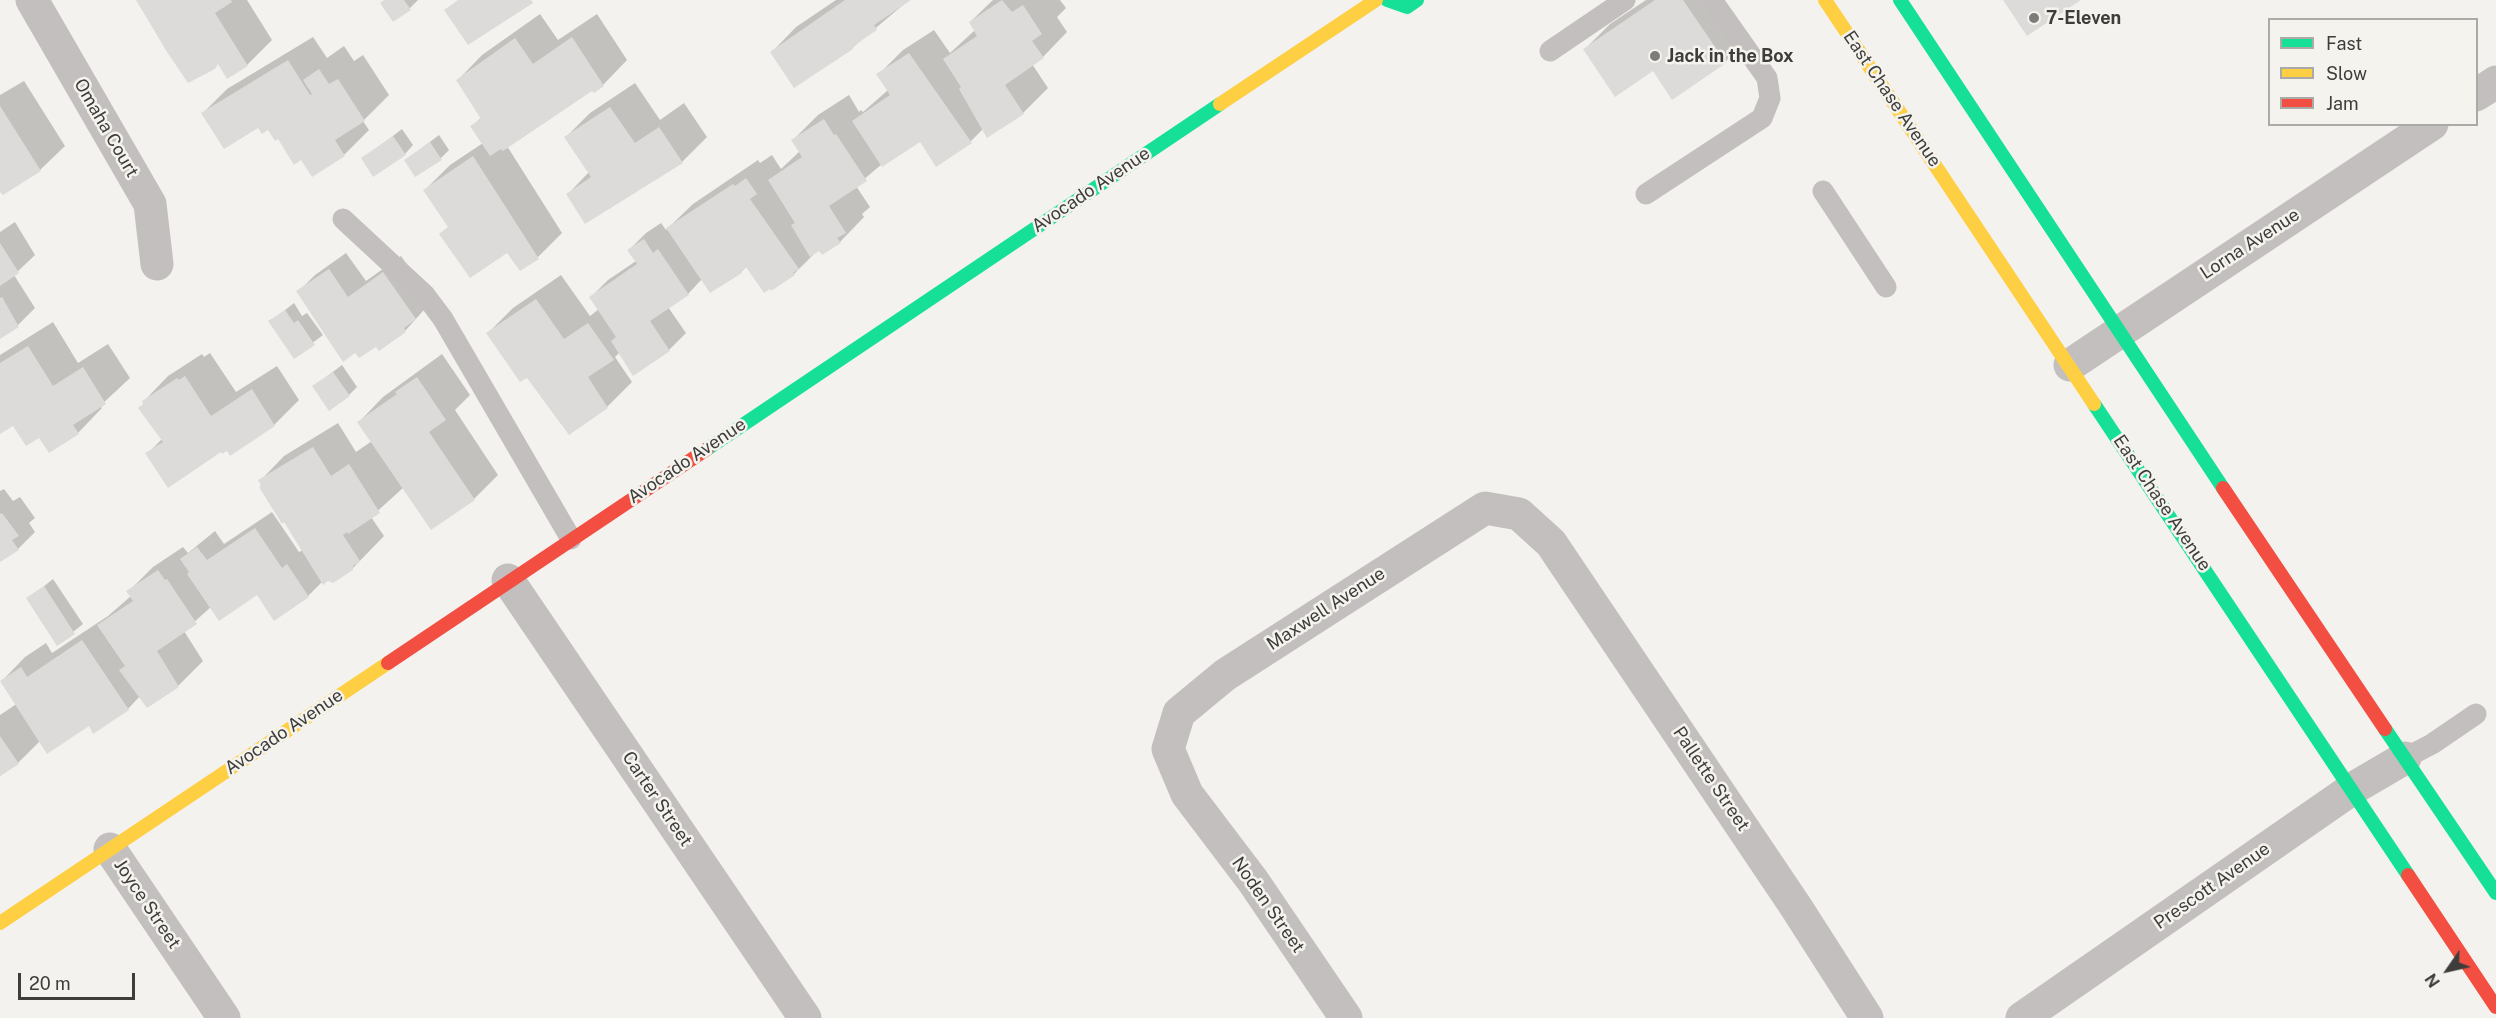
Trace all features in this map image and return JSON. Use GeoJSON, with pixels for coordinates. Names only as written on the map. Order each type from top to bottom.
{"type":"FeatureCollection","features":[{"type":"Feature","properties":{"kind":"main road","name":"Avocado Avenue"},"geometry":{"type":"LineString","coordinates":[[0,923],[508,580],[1376,0]]}},
{"type":"Feature","properties":{"kind":"main road"},"geometry":{"type":"LineString","coordinates":[[1387,0],[1407,7],[1417,0]]}},
{"type":"Feature","properties":{"kind":"main road","name":"East Chase Avenue"},"geometry":{"type":"LineString","coordinates":[[1825,0],[2496,1007]]}},
{"type":"Feature","properties":{"kind":"main road"},"geometry":{"type":"LineString","coordinates":[[1900,0],[2118,332],[2496,893]]}},
{"type":"Feature","properties":{"kind":"street","name":"Omaha Court"},"geometry":{"type":"LineString","coordinates":[[32,0],[150,204],[157,264]]}},
{"type":"Feature","properties":{"kind":"street"},"geometry":{"type":"LineString","coordinates":[[2478,94],[2496,82]]}},
{"type":"Feature","properties":{"kind":"street","name":"Lorna Avenue"},"geometry":{"type":"LineString","coordinates":[[2070,365],[2429,126]]}},
{"type":"Feature","properties":{"kind":"street","name":"Maxwell Avenue"},"geometry":{"type":"LineString","coordinates":[[1187,794],[1168,749],[1179,713],[1225,675],[1485,508],[1519,514],[1551,543]]}},
{"type":"Feature","properties":{"kind":"street","name":"Pallette Street"},"geometry":{"type":"LineString","coordinates":[[1551,543],[1796,907],[1867,1018]]}},
{"type":"Feature","properties":{"kind":"street","name":"Carter Street"},"geometry":{"type":"LineString","coordinates":[[508,580],[805,1018]]}},
{"type":"Feature","properties":{"kind":"street","name":"Prescott Avenue"},"geometry":{"type":"LineString","coordinates":[[2022,1018],[2352,789],[2405,758]]}},
{"type":"Feature","properties":{"kind":"street","name":"Noden Street"},"geometry":{"type":"LineString","coordinates":[[1187,794],[1253,881],[1346,1018]]}},
{"type":"Feature","properties":{"kind":"street","name":"Joyce Street"},"geometry":{"type":"LineString","coordinates":[[110,849],[224,1018]]}},
{"type":"Feature","properties":{"kind":"lane"},"geometry":{"type":"LineString","coordinates":[[1550,51],[1625,0]]}},
{"type":"Feature","properties":{"kind":"lane"},"geometry":{"type":"LineString","coordinates":[[1646,194],[1762,118],[1770,98],[1767,78],[1712,0]]}},
{"type":"Feature","properties":{"kind":"lane"},"geometry":{"type":"LineString","coordinates":[[1823,191],[1886,287]]}},
{"type":"Feature","properties":{"kind":"lane"},"geometry":{"type":"LineString","coordinates":[[343,219],[425,295],[443,319],[571,539]]}},
{"type":"Feature","properties":{"kind":"lane"},"geometry":{"type":"LineString","coordinates":[[2405,758],[2432,744],[2476,714]]}},
{"type":"Feature","properties":{"kind":"building"},"geometry":{"type":"Polygon","coordinates":[[[136,0],[231,0],[232,2],[215,13],[248,66],[227,79],[218,64],[215,69],[188,83],[136,0]]]}},
{"type":"Feature","properties":{"kind":"building"},"geometry":{"type":"Polygon","coordinates":[[[384,0],[404,0],[411,10],[393,22],[380,3],[384,0]]]}},
{"type":"Feature","properties":{"kind":"building"},"geometry":{"type":"Polygon","coordinates":[[[458,0],[531,0],[533,3],[468,45],[444,10],[458,0]]]}},
{"type":"Feature","properties":{"kind":"building"},"geometry":{"type":"Polygon","coordinates":[[[845,0],[911,0],[874,25],[877,30],[852,47],[853,49],[794,88],[770,52],[845,0]]]}},
{"type":"Feature","properties":{"kind":"building"},"geometry":{"type":"Polygon","coordinates":[[[1002,0],[1012,12],[1023,5],[1042,34],[1032,41],[1044,58],[1005,85],[1024,114],[987,138],[959,89],[961,87],[943,59],[977,36],[969,22],[1002,0]]]}},
{"type":"Feature","properties":{"kind":"building","name":"Jack in the Box"},"geometry":{"type":"Polygon","coordinates":[[[1655,0],[1683,0],[1726,63],[1672,100],[1653,71],[1615,97],[1583,49],[1655,0]]]}},
{"type":"Feature","properties":{"kind":"building","name":"7-Eleven"},"geometry":{"type":"Polygon","coordinates":[[[2003,0],[2081,0],[2027,36],[2003,0]]]}},
{"type":"Feature","properties":{"kind":"building"},"geometry":{"type":"Polygon","coordinates":[[[572,37],[604,86],[594,93],[592,91],[503,151],[501,149],[490,156],[470,126],[481,119],[456,80],[515,38],[533,64],[572,37]]]}},
{"type":"Feature","properties":{"kind":"building"},"geometry":{"type":"Polygon","coordinates":[[[909,53],[972,143],[936,167],[920,142],[882,167],[852,121],[890,95],[876,74],[909,53]]]}},
{"type":"Feature","properties":{"kind":"building"},"geometry":{"type":"Polygon","coordinates":[[[288,60],[310,95],[312,94],[303,80],[319,69],[329,84],[338,79],[365,121],[335,140],[345,156],[312,177],[301,160],[294,165],[278,139],[275,141],[268,130],[262,134],[258,128],[224,149],[201,113],[288,60]]]}},
{"type":"Feature","properties":{"kind":"building"},"geometry":{"type":"Polygon","coordinates":[[[0,106],[41,171],[3,195],[0,192],[0,106]]]}},
{"type":"Feature","properties":{"kind":"building"},"geometry":{"type":"Polygon","coordinates":[[[610,107],[635,143],[659,127],[683,163],[585,224],[566,194],[591,177],[564,137],[610,107]]]}},
{"type":"Feature","properties":{"kind":"building"},"geometry":{"type":"Polygon","coordinates":[[[824,119],[867,181],[829,206],[846,233],[837,238],[841,243],[822,255],[819,251],[810,257],[791,225],[795,223],[768,180],[802,157],[791,140],[824,119]]]}},
{"type":"Feature","properties":{"kind":"building"},"geometry":{"type":"Polygon","coordinates":[[[393,136],[406,155],[373,177],[361,158],[393,136]]]}},
{"type":"Feature","properties":{"kind":"building"},"geometry":{"type":"Polygon","coordinates":[[[430,142],[442,160],[415,177],[404,160],[430,142]]]}},
{"type":"Feature","properties":{"kind":"building"},"geometry":{"type":"Polygon","coordinates":[[[473,156],[539,259],[520,271],[507,253],[470,278],[439,234],[448,227],[423,190],[473,156]]]}},
{"type":"Feature","properties":{"kind":"building"},"geometry":{"type":"Polygon","coordinates":[[[746,178],[757,194],[750,199],[799,269],[793,273],[795,275],[764,293],[746,267],[741,271],[742,273],[710,293],[666,228],[733,184],[735,186],[746,178]]]}},
{"type":"Feature","properties":{"kind":"building"},"geometry":{"type":"Polygon","coordinates":[[[644,239],[653,253],[658,249],[689,295],[650,321],[670,351],[633,376],[611,341],[616,337],[589,297],[637,264],[627,250],[644,239]]]}},
{"type":"Feature","properties":{"kind":"building"},"geometry":{"type":"Polygon","coordinates":[[[0,243],[19,273],[0,286],[0,243]]]}},
{"type":"Feature","properties":{"kind":"building"},"geometry":{"type":"Polygon","coordinates":[[[329,269],[348,297],[383,272],[416,319],[404,328],[406,332],[379,351],[376,347],[359,358],[355,353],[343,362],[296,291],[329,269]]]}},
{"type":"Feature","properties":{"kind":"building"},"geometry":{"type":"Polygon","coordinates":[[[2,297],[19,327],[0,339],[0,298],[2,297]]]}},
{"type":"Feature","properties":{"kind":"building"},"geometry":{"type":"Polygon","coordinates":[[[536,299],[564,339],[588,323],[614,360],[588,377],[608,408],[569,435],[527,378],[520,382],[486,333],[536,299]]]}},
{"type":"Feature","properties":{"kind":"building"},"geometry":{"type":"Polygon","coordinates":[[[285,310],[294,323],[298,320],[315,345],[294,359],[268,321],[285,310]]]}},
{"type":"Feature","properties":{"kind":"building"},"geometry":{"type":"Polygon","coordinates":[[[28,346],[53,386],[83,367],[106,404],[73,425],[79,434],[49,453],[39,438],[26,446],[13,426],[0,434],[0,363],[28,346]]]}},
{"type":"Feature","properties":{"kind":"building"},"geometry":{"type":"Polygon","coordinates":[[[333,372],[350,396],[329,411],[312,386],[333,372]]]}},
{"type":"Feature","properties":{"kind":"building"},"geometry":{"type":"Polygon","coordinates":[[[185,376],[211,416],[252,389],[275,426],[230,456],[227,451],[222,454],[221,452],[168,488],[145,453],[163,442],[138,408],[143,404],[142,401],[177,378],[179,380],[185,376]]]}},
{"type":"Feature","properties":{"kind":"building"},"geometry":{"type":"Polygon","coordinates":[[[417,377],[446,420],[429,432],[475,500],[431,530],[357,422],[417,377]]]}},
{"type":"Feature","properties":{"kind":"building"},"geometry":{"type":"Polygon","coordinates":[[[313,447],[331,476],[349,464],[380,513],[343,535],[360,561],[353,566],[353,570],[333,583],[328,581],[323,585],[259,487],[261,485],[258,480],[313,447]]]}},
{"type":"Feature","properties":{"kind":"building"},"geometry":{"type":"Polygon","coordinates":[[[2,513],[19,536],[12,540],[19,550],[0,562],[0,514],[2,513]]]}},
{"type":"Feature","properties":{"kind":"building"},"geometry":{"type":"Polygon","coordinates":[[[255,528],[282,568],[287,564],[309,597],[274,621],[257,595],[219,621],[187,574],[189,572],[180,559],[197,547],[207,560],[255,528]]]}},
{"type":"Feature","properties":{"kind":"building"},"geometry":{"type":"Polygon","coordinates":[[[158,570],[165,580],[167,579],[197,624],[157,651],[179,687],[147,708],[119,670],[125,666],[97,625],[133,601],[126,591],[158,570]]]}},
{"type":"Feature","properties":{"kind":"building"},"geometry":{"type":"Polygon","coordinates":[[[44,586],[75,634],[57,646],[26,598],[44,586]]]}},
{"type":"Feature","properties":{"kind":"building"},"geometry":{"type":"Polygon","coordinates":[[[82,640],[129,710],[93,734],[89,726],[47,754],[0,681],[21,667],[27,677],[82,640]]]}},
{"type":"Feature","properties":{"kind":"building"},"geometry":{"type":"Polygon","coordinates":[[[0,736],[19,764],[0,776],[0,736]]]}},
{"type":"Feature","properties":{"kind":"traffic: fast"},"geometry":{"type":"LineString","coordinates":[[1387,0],[1407,7],[1417,0]]}},
{"type":"Feature","properties":{"kind":"traffic: fast"},"geometry":{"type":"LineString","coordinates":[[1900,0],[2223,488]]}},
{"type":"Feature","properties":{"kind":"traffic: fast"},"geometry":{"type":"LineString","coordinates":[[707,449],[1220,104]]}},
{"type":"Feature","properties":{"kind":"traffic: fast"},"geometry":{"type":"LineString","coordinates":[[2094,404],[2408,875]]}},
{"type":"Feature","properties":{"kind":"traffic: fast"},"geometry":{"type":"LineString","coordinates":[[2385,729],[2496,893]]}},
{"type":"Feature","properties":{"kind":"traffic: slow"},"geometry":{"type":"LineString","coordinates":[[1220,104],[1376,0]]}},
{"type":"Feature","properties":{"kind":"traffic: slow"},"geometry":{"type":"LineString","coordinates":[[1825,0],[2094,404]]}},
{"type":"Feature","properties":{"kind":"traffic: slow"},"geometry":{"type":"LineString","coordinates":[[0,923],[388,663]]}},
{"type":"Feature","properties":{"kind":"traffic: jam"},"geometry":{"type":"LineString","coordinates":[[388,663],[707,449]]}},
{"type":"Feature","properties":{"kind":"traffic: jam"},"geometry":{"type":"LineString","coordinates":[[2223,488],[2385,729]]}},
{"type":"Feature","properties":{"kind":"traffic: jam"},"geometry":{"type":"LineString","coordinates":[[2408,875],[2496,1007]]}},
{"type":"Feature","properties":{"kind":"place","name":"7-Eleven"},"geometry":{"type":"Point","coordinates":[2034,18]}},
{"type":"Feature","properties":{"kind":"place","name":"Jack in the Box"},"geometry":{"type":"Point","coordinates":[1655,56]}}]}
